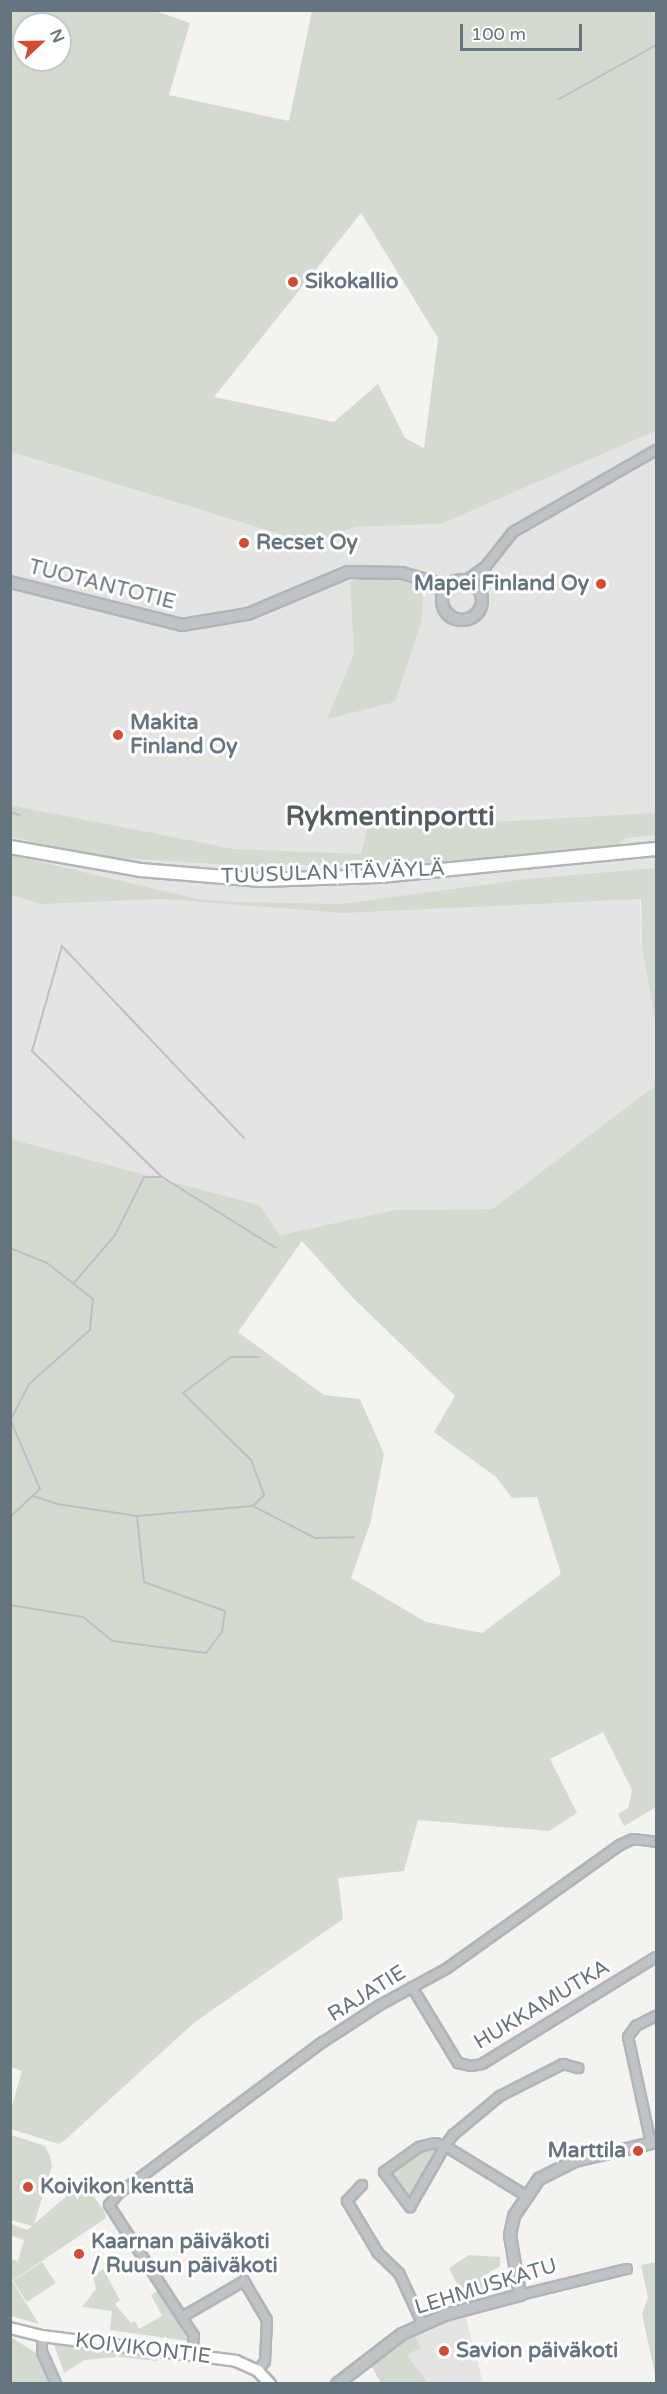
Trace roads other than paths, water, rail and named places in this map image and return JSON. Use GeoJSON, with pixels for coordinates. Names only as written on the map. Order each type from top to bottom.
{"type":"FeatureCollection","features":[{"type":"Feature","properties":{"kind":"main road","name":"TUUSULAN ITÄVÄYLÄ"},"geometry":{"type":"LineString","coordinates":[[10,847],[140,870],[261,880],[380,876],[657,849]]}},
{"type":"Feature","properties":{"kind":"main road","name":"KOIVIKONTIE"},"geometry":{"type":"LineString","coordinates":[[10,2328],[42,2336],[236,2361],[258,2372],[270,2384]]}},
{"type":"Feature","properties":{"kind":"street"},"geometry":{"type":"LineString","coordinates":[[442,599],[447,586],[467,580],[486,566],[513,532],[657,450]]}},
{"type":"Feature","properties":{"kind":"street"},"geometry":{"type":"LineString","coordinates":[[425,580],[442,599],[449,616],[467,620],[481,608],[478,588],[486,566]]}},
{"type":"Feature","properties":{"kind":"street","name":"TUOTANTOTIE"},"geometry":{"type":"LineString","coordinates":[[10,582],[182,625],[248,614],[348,572],[377,570],[447,586]]}},
{"type":"Feature","properties":{"kind":"street"},"geometry":{"type":"LineString","coordinates":[[467,580],[478,588]]}},
{"type":"Feature","properties":{"kind":"street","name":"RAJATIE"},"geometry":{"type":"LineString","coordinates":[[183,2317],[109,2205],[298,2061],[412,1987],[446,1969],[620,1845],[633,1839],[657,1842]]}},
{"type":"Feature","properties":{"kind":"street","name":"HUKKAMUTKA"},"geometry":{"type":"LineString","coordinates":[[412,1987],[458,2063],[471,2066],[482,2064],[657,1957]]}},
{"type":"Feature","properties":{"kind":"street"},"geometry":{"type":"LineString","coordinates":[[520,2295],[510,2235],[514,2216],[525,2195],[539,2179],[558,2167],[654,2143],[628,2037],[636,2026],[657,2016]]}},
{"type":"Feature","properties":{"kind":"street"},"geometry":{"type":"LineString","coordinates":[[525,2195],[445,2146],[435,2143],[419,2146],[384,2172],[410,2207],[445,2146],[500,2096],[563,2064],[578,2068]]}},
{"type":"Feature","properties":{"kind":"street"},"geometry":{"type":"LineString","coordinates":[[362,2185],[347,2201],[378,2253],[399,2273],[423,2325]]}},
{"type":"Feature","properties":{"kind":"street","name":"LEHMUSKATU"},"geometry":{"type":"LineString","coordinates":[[337,2384],[388,2342],[423,2325],[520,2295],[627,2269]]}},
{"type":"Feature","properties":{"kind":"street"},"geometry":{"type":"LineString","coordinates":[[192,2355],[194,2336],[183,2317],[244,2281],[267,2320],[265,2361],[258,2372]]}},
{"type":"Feature","properties":{"kind":"street"},"geometry":{"type":"LineString","coordinates":[[42,2336],[42,2352],[56,2384]]}},
{"type":"Feature","properties":{"kind":"waterway"},"geometry":{"type":"LineString","coordinates":[[559,99],[656,45]]}},
{"type":"Feature","properties":{"kind":"waterway"},"geometry":{"type":"LineString","coordinates":[[10,812],[20,815]]}},
{"type":"Feature","properties":{"kind":"waterway"},"geometry":{"type":"LineString","coordinates":[[244,1138],[62,946],[32,1051],[162,1177],[276,1248]]}},
{"type":"Feature","properties":{"kind":"waterway"},"geometry":{"type":"LineString","coordinates":[[74,1283],[115,1235],[144,1177],[162,1177]]}},
{"type":"Feature","properties":{"kind":"waterway"},"geometry":{"type":"LineString","coordinates":[[10,1248],[47,1263],[93,1299],[90,1330],[29,1384],[11,1419]]}},
{"type":"Feature","properties":{"kind":"waterway"},"geometry":{"type":"LineString","coordinates":[[253,1506],[264,1495],[251,1460],[183,1393],[231,1357],[259,1357]]}},
{"type":"Feature","properties":{"kind":"waterway"},"geometry":{"type":"LineString","coordinates":[[10,1419],[40,1489],[10,1517]]}},
{"type":"Feature","properties":{"kind":"waterway"},"geometry":{"type":"LineString","coordinates":[[33,1496],[57,1504],[137,1516],[253,1506],[315,1538],[354,1537]]}},
{"type":"Feature","properties":{"kind":"waterway"},"geometry":{"type":"LineString","coordinates":[[10,1605],[83,1617],[113,1641],[206,1653],[222,1632],[225,1611],[144,1582],[137,1516]]}},
{"type":"Feature","properties":{"kind":"place","name":"Sikokallio"},"geometry":{"type":"Point","coordinates":[293,282]}},
{"type":"Feature","properties":{"kind":"place","name":"Recset Oy"},"geometry":{"type":"Point","coordinates":[244,543]}},
{"type":"Feature","properties":{"kind":"place","name":"Mapei Finland Oy"},"geometry":{"type":"Point","coordinates":[601,584]}},
{"type":"Feature","properties":{"kind":"place","name":"Makita Finland Oy"},"geometry":{"type":"Point","coordinates":[118,735]}},
{"type":"Feature","properties":{"kind":"place","name":"Marttila"},"geometry":{"type":"Point","coordinates":[638,2151]}},
{"type":"Feature","properties":{"kind":"place","name":"Koivikon kenttä"},"geometry":{"type":"Point","coordinates":[28,2187]}},
{"type":"Feature","properties":{"kind":"place","name":"Kaarnan päiväkoti / Ruusun päiväkoti"},"geometry":{"type":"Point","coordinates":[79,2254]}},
{"type":"Feature","properties":{"kind":"place","name":"Savion päiväkoti"},"geometry":{"type":"Point","coordinates":[444,2351]}},
{"type":"Feature","properties":{"kind":"district","name":"Rykmentinportti"},"geometry":{"type":"Point","coordinates":[390,817]}}]}
